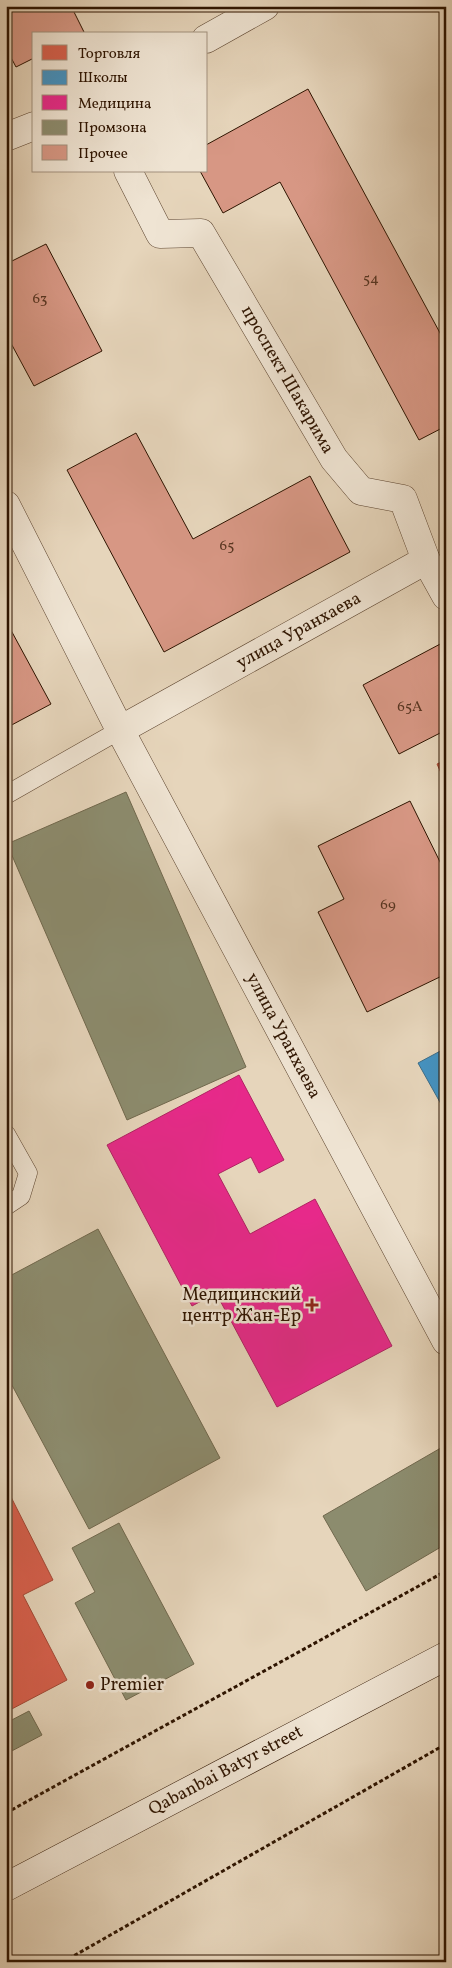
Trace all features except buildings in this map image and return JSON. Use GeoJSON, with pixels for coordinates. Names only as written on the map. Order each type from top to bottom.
{"type":"FeatureCollection","features":[{"type":"Feature","properties":{"kind":"street"},"geometry":{"type":"LineString","coordinates":[[208,38],[265,6]]}},
{"type":"Feature","properties":{"kind":"street"},"geometry":{"type":"LineString","coordinates":[[6,137],[32,127]]}},
{"type":"Feature","properties":{"kind":"street","name":"проспект Шакарима"},"geometry":{"type":"LineString","coordinates":[[129,172],[160,234],[201,233],[334,459],[361,491],[403,499],[426,560],[446,596]]}},
{"type":"Feature","properties":{"kind":"street","name":"улица Уранхаева"},"geometry":{"type":"LineString","coordinates":[[6,505],[120,730],[445,1337]]}},
{"type":"Feature","properties":{"kind":"street","name":"улица Уранхаева"},"geometry":{"type":"LineString","coordinates":[[120,730],[426,560]]}},
{"type":"Feature","properties":{"kind":"street","name":"Qabanbai Batyr street"},"geometry":{"type":"LineString","coordinates":[[6,1886],[446,1656]]}},
{"type":"Feature","properties":{"kind":"lane"},"geometry":{"type":"LineString","coordinates":[[6,795],[120,730]]}},
{"type":"Feature","properties":{"kind":"lane"},"geometry":{"type":"LineString","coordinates":[[6,1134],[28,1173],[21,1196],[6,1206]]}},
{"type":"Feature","properties":{"kind":"path"},"geometry":{"type":"LineString","coordinates":[[6,1813],[446,1572]]}},
{"type":"Feature","properties":{"kind":"path"},"geometry":{"type":"LineString","coordinates":[[63,1962],[446,1744]]}},
{"type":"Feature","properties":{"kind":"place","name":"Медицинский центр Жан-Ер"},"geometry":{"type":"Point","coordinates":[312,1305]}},
{"type":"Feature","properties":{"kind":"place","name":"Premier"},"geometry":{"type":"Point","coordinates":[90,1685]}}]}
